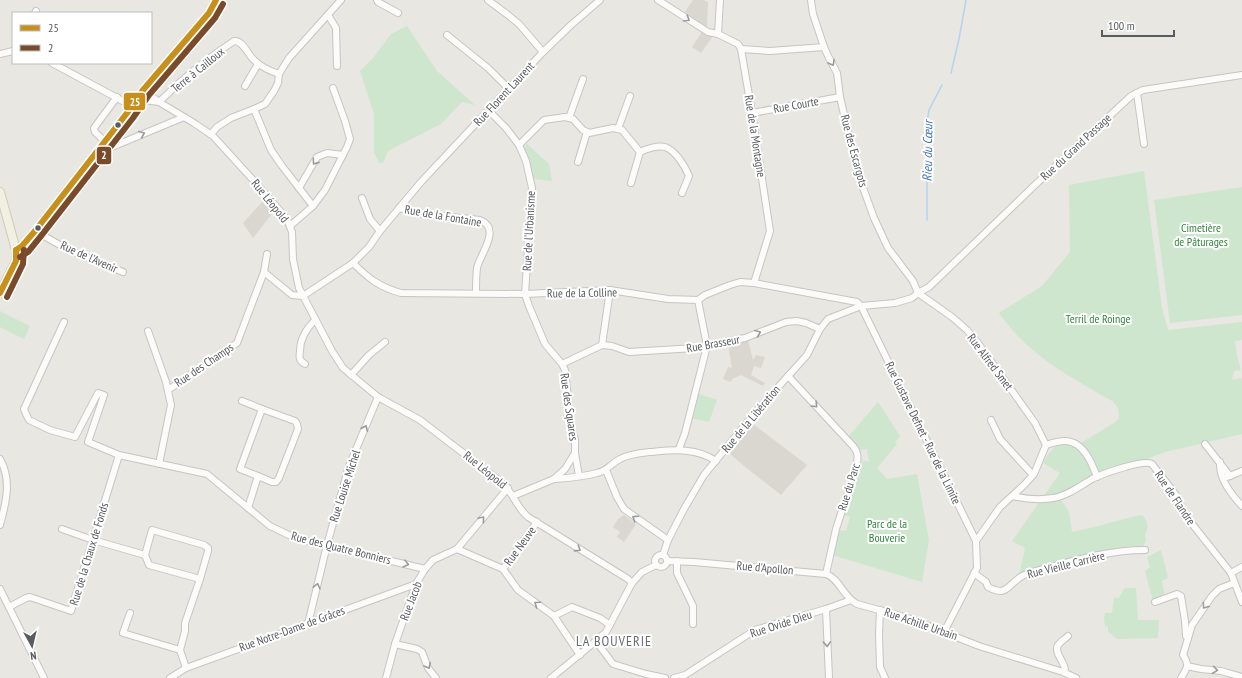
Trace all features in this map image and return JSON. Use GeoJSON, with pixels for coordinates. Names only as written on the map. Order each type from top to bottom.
{"type":"FeatureCollection","features":[{"type":"Feature","properties":{"kind":"main road"},"geometry":{"type":"LineString","coordinates":[[0,192],[16,250],[16,261],[0,294]]}},
{"type":"Feature","properties":{"kind":"street"},"geometry":{"type":"LineString","coordinates":[[16,250],[22,246],[35,231],[143,90],[209,13],[216,0]]}},
{"type":"Feature","properties":{"kind":"street"},"geometry":{"type":"LineString","coordinates":[[211,134],[217,127],[231,118],[265,104],[274,92],[278,83],[279,74],[289,58],[341,0]]}},
{"type":"Feature","properties":{"kind":"street"},"geometry":{"type":"LineString","coordinates":[[376,0],[398,13]]}},
{"type":"Feature","properties":{"kind":"street"},"geometry":{"type":"LineString","coordinates":[[488,0],[518,24],[543,52]]}},
{"type":"Feature","properties":{"kind":"street","name":"Rue Florent Laurent"},"geometry":{"type":"LineString","coordinates":[[413,192],[543,52],[600,0]]}},
{"type":"Feature","properties":{"kind":"street"},"geometry":{"type":"LineString","coordinates":[[658,0],[708,32],[718,34],[738,44],[740,49],[770,51],[824,47]]}},
{"type":"Feature","properties":{"kind":"street"},"geometry":{"type":"LineString","coordinates":[[718,34],[720,0]]}},
{"type":"Feature","properties":{"kind":"street","name":"Rue des Escargots"},"geometry":{"type":"LineString","coordinates":[[811,0],[813,14],[824,47],[837,73],[840,97],[857,171],[876,224],[888,248],[913,281],[918,293]]}},
{"type":"Feature","properties":{"kind":"street"},"geometry":{"type":"LineString","coordinates":[[328,15],[336,28],[337,66]]}},
{"type":"Feature","properties":{"kind":"street"},"geometry":{"type":"LineString","coordinates":[[447,35],[488,68],[509,89]]}},
{"type":"Feature","properties":{"kind":"street","name":"Terre à Cailloux"},"geometry":{"type":"LineString","coordinates":[[159,102],[192,71],[233,42],[238,41],[258,64]]}},
{"type":"Feature","properties":{"kind":"street","name":"Rue de la Montagne"},"geometry":{"type":"LineString","coordinates":[[740,49],[752,113],[770,231],[754,283]]}},
{"type":"Feature","properties":{"kind":"street"},"geometry":{"type":"LineString","coordinates":[[0,54],[12,51]]}},
{"type":"Feature","properties":{"kind":"street"},"geometry":{"type":"LineString","coordinates":[[54,64],[132,106]]}},
{"type":"Feature","properties":{"kind":"street"},"geometry":{"type":"LineString","coordinates":[[245,86],[258,64],[279,74]]}},
{"type":"Feature","properties":{"kind":"street","name":"Rue du Grand Passage"},"geometry":{"type":"LineString","coordinates":[[918,293],[929,287],[939,278],[1131,96],[1143,90],[1242,75]]}},
{"type":"Feature","properties":{"kind":"street"},"geometry":{"type":"LineString","coordinates":[[569,118],[583,79]]}},
{"type":"Feature","properties":{"kind":"street"},"geometry":{"type":"LineString","coordinates":[[290,226],[313,206],[325,190],[350,139],[333,88]]}},
{"type":"Feature","properties":{"kind":"street","name":"Rue Léopold"},"geometry":{"type":"LineString","coordinates":[[143,90],[159,102],[211,134],[287,219],[292,233],[292,257],[298,286],[315,320],[338,360],[352,375],[378,397],[420,420],[508,488],[523,512],[624,576],[632,583]]}},
{"type":"Feature","properties":{"kind":"street"},"geometry":{"type":"LineString","coordinates":[[1137,93],[1144,144]]}},
{"type":"Feature","properties":{"kind":"street"},"geometry":{"type":"LineString","coordinates":[[618,129],[630,96]]}},
{"type":"Feature","properties":{"kind":"street","name":"Rue Courte"},"geometry":{"type":"LineString","coordinates":[[752,113],[840,97]]}},
{"type":"Feature","properties":{"kind":"street"},"geometry":{"type":"LineString","coordinates":[[104,142],[94,132],[94,128],[117,98]]}},
{"type":"Feature","properties":{"kind":"street","name":"Rue Léopold"},"geometry":{"type":"LineString","coordinates":[[136,99],[159,102]]}},
{"type":"Feature","properties":{"kind":"street"},"geometry":{"type":"LineString","coordinates":[[254,109],[271,150],[313,206]]}},
{"type":"Feature","properties":{"kind":"street","name":"Rue de l'Urbanisme"},"geometry":{"type":"LineString","coordinates":[[489,111],[506,128],[519,145],[526,161],[532,188],[525,294]]}},
{"type":"Feature","properties":{"kind":"street"},"geometry":{"type":"LineString","coordinates":[[94,154],[184,117]]}},
{"type":"Feature","properties":{"kind":"street"},"geometry":{"type":"LineString","coordinates":[[519,145],[544,120],[565,117],[573,119],[583,130],[589,133],[613,128],[622,130],[640,152]]}},
{"type":"Feature","properties":{"kind":"street"},"geometry":{"type":"LineString","coordinates":[[578,162],[587,132]]}},
{"type":"Feature","properties":{"kind":"street"},"geometry":{"type":"LineString","coordinates":[[640,152],[658,147],[664,147],[674,153],[689,176],[682,193]]}},
{"type":"Feature","properties":{"kind":"street"},"geometry":{"type":"LineString","coordinates":[[631,183],[640,152]]}},
{"type":"Feature","properties":{"kind":"street"},"geometry":{"type":"LineString","coordinates":[[299,188],[317,157],[327,153],[342,155]]}},
{"type":"Feature","properties":{"kind":"street","name":"Rue de la Fontaine"},"geometry":{"type":"LineString","coordinates":[[303,296],[353,263],[369,247],[380,231],[413,192]]}},
{"type":"Feature","properties":{"kind":"street"},"geometry":{"type":"LineString","coordinates":[[362,198],[370,219],[380,231]]}},
{"type":"Feature","properties":{"kind":"street","name":"Rue de la Fontaine"},"geometry":{"type":"LineString","coordinates":[[399,208],[424,214],[480,220],[486,223],[488,226],[489,238],[478,267],[476,293]]}},
{"type":"Feature","properties":{"kind":"street","name":"Rue de l'Avenir"},"geometry":{"type":"LineString","coordinates":[[35,231],[67,249],[123,272]]}},
{"type":"Feature","properties":{"kind":"street","name":"Rue des Champs"},"geometry":{"type":"LineString","coordinates":[[168,390],[237,343],[264,272],[267,254]]}},
{"type":"Feature","properties":{"kind":"street","name":"Rue de la Colline"},"geometry":{"type":"LineString","coordinates":[[353,263],[367,277],[378,285],[400,293],[525,294],[610,290],[668,299],[698,300],[705,295],[740,282],[754,283],[857,302],[862,306]]}},
{"type":"Feature","properties":{"kind":"street"},"geometry":{"type":"LineString","coordinates":[[264,272],[292,294],[303,296]]}},
{"type":"Feature","properties":{"kind":"street"},"geometry":{"type":"LineString","coordinates":[[562,364],[602,345],[610,290]]}},
{"type":"Feature","properties":{"kind":"street"},"geometry":{"type":"LineString","coordinates":[[862,306],[895,303],[912,298],[918,293]]}},
{"type":"Feature","properties":{"kind":"street","name":"Rue Alfred Smet"},"geometry":{"type":"LineString","coordinates":[[918,293],[952,317],[967,330],[978,343],[1035,423],[1046,445]]}},
{"type":"Feature","properties":{"kind":"street","name":"Rue des Squares"},"geometry":{"type":"LineString","coordinates":[[513,496],[554,479],[565,469],[575,453],[565,370],[562,364],[545,344],[525,294]]}},
{"type":"Feature","properties":{"kind":"street"},"geometry":{"type":"LineString","coordinates":[[679,449],[707,346],[698,300]]}},
{"type":"Feature","properties":{"kind":"street","name":"Rue de la Libération"},"geometry":{"type":"LineString","coordinates":[[663,555],[668,540],[694,491],[754,414],[807,355],[820,329],[828,319],[862,306]]}},
{"type":"Feature","properties":{"kind":"street","name":"Rue Gustave Defnet - Rue de la Limite"},"geometry":{"type":"LineString","coordinates":[[862,306],[976,541],[977,568],[944,632]]}},
{"type":"Feature","properties":{"kind":"street"},"geometry":{"type":"LineString","coordinates":[[305,364],[299,358],[300,343],[305,332],[315,320]]}},
{"type":"Feature","properties":{"kind":"street","name":"Rue des Quatre Bonniers"},"geometry":{"type":"LineString","coordinates":[[64,322],[24,409],[29,420],[50,430],[76,437],[119,455],[207,474],[270,526],[294,538],[425,569]]}},
{"type":"Feature","properties":{"kind":"street","name":"Rue Brasseur"},"geometry":{"type":"LineString","coordinates":[[602,345],[612,346],[629,352],[695,348],[745,338],[786,322],[806,323],[820,329]]}},
{"type":"Feature","properties":{"kind":"street"},"geometry":{"type":"LineString","coordinates":[[148,331],[168,390],[171,408],[159,464]]}},
{"type":"Feature","properties":{"kind":"street"},"geometry":{"type":"LineString","coordinates":[[352,375],[369,355],[385,342]]}},
{"type":"Feature","properties":{"kind":"street","name":"Rue du Parc"},"geometry":{"type":"LineString","coordinates":[[788,376],[857,452],[858,456],[857,464],[832,542],[826,574]]}},
{"type":"Feature","properties":{"kind":"street"},"geometry":{"type":"LineString","coordinates":[[76,437],[98,393],[104,395],[88,442]]}},
{"type":"Feature","properties":{"kind":"street","name":"Rue Louise Michel"},"geometry":{"type":"LineString","coordinates":[[308,624],[327,545],[349,466],[378,397]]}},
{"type":"Feature","properties":{"kind":"street"},"geometry":{"type":"LineString","coordinates":[[242,401],[295,421],[297,424],[298,429],[279,478],[276,482],[272,482],[240,469],[262,409]]}},
{"type":"Feature","properties":{"kind":"street"},"geometry":{"type":"LineString","coordinates":[[991,420],[1000,439],[1033,475]]}},
{"type":"Feature","properties":{"kind":"street"},"geometry":{"type":"LineString","coordinates":[[976,541],[1000,507],[1033,475],[1046,445],[1061,441],[1077,444],[1086,454],[1097,477]]}},
{"type":"Feature","properties":{"kind":"street"},"geometry":{"type":"LineString","coordinates":[[1205,444],[1230,476]]}},
{"type":"Feature","properties":{"kind":"street"},"geometry":{"type":"LineString","coordinates":[[554,479],[595,474],[606,470],[620,459],[634,454],[679,449],[702,454],[716,461]]}},
{"type":"Feature","properties":{"kind":"street"},"geometry":{"type":"LineString","coordinates":[[575,453],[579,476]]}},
{"type":"Feature","properties":{"kind":"street","name":"Rue de la Chaux de Fonds"},"geometry":{"type":"LineString","coordinates":[[9,607],[30,597],[71,611],[119,455]]}},
{"type":"Feature","properties":{"kind":"street"},"geometry":{"type":"LineString","coordinates":[[0,459],[4,465],[7,479],[7,491],[0,525]]}},
{"type":"Feature","properties":{"kind":"street","name":"Rue de Flandre"},"geometry":{"type":"LineString","coordinates":[[1013,496],[1024,498],[1053,498],[1062,496],[1097,477],[1138,463],[1148,462],[1152,464],[1176,495],[1185,515],[1231,573],[1242,602]]}},
{"type":"Feature","properties":{"kind":"street"},"geometry":{"type":"LineString","coordinates":[[1220,462],[1222,479],[1242,506]]}},
{"type":"Feature","properties":{"kind":"street"},"geometry":{"type":"LineString","coordinates":[[606,470],[617,497],[624,509],[668,540]]}},
{"type":"Feature","properties":{"kind":"street"},"geometry":{"type":"LineString","coordinates":[[1222,479],[1242,471]]}},
{"type":"Feature","properties":{"kind":"street"},"geometry":{"type":"LineString","coordinates":[[248,508],[258,476]]}},
{"type":"Feature","properties":{"kind":"street","name":"Rue Jacob"},"geometry":{"type":"LineString","coordinates":[[386,678],[395,644],[416,584],[425,569],[433,560],[457,549],[508,488]]}},
{"type":"Feature","properties":{"kind":"street","name":"Rue Neuve"},"geometry":{"type":"LineString","coordinates":[[503,569],[537,522]]}},
{"type":"Feature","properties":{"kind":"street"},"geometry":{"type":"LineString","coordinates":[[62,529],[93,540],[145,555]]}},
{"type":"Feature","properties":{"kind":"street"},"geometry":{"type":"LineString","coordinates":[[186,668],[180,650],[186,631],[185,623],[200,579],[208,548],[204,545],[152,530],[145,555],[149,565],[200,579]]}},
{"type":"Feature","properties":{"kind":"street"},"geometry":{"type":"LineString","coordinates":[[457,549],[503,569],[518,590],[554,616],[580,655]]}},
{"type":"Feature","properties":{"kind":"street","name":"Rue Vieille Carrière"},"geometry":{"type":"LineString","coordinates":[[974,573],[986,582],[988,587],[997,591],[1008,588],[1016,580],[1032,572],[1097,555],[1127,550],[1145,550]]}},
{"type":"Feature","properties":{"kind":"street"},"geometry":{"type":"LineString","coordinates":[[551,678],[608,630],[632,583],[642,572],[656,565],[658,567],[663,567],[666,565],[667,561],[663,555],[660,554],[656,557],[654,561],[656,565]]}},
{"type":"Feature","properties":{"kind":"street","name":"Rue d'Apollon"},"geometry":{"type":"LineString","coordinates":[[667,561],[826,574]]}},
{"type":"Feature","properties":{"kind":"street"},"geometry":{"type":"LineString","coordinates":[[677,561],[677,573],[693,606],[693,624]]}},
{"type":"Feature","properties":{"kind":"street"},"geometry":{"type":"LineString","coordinates":[[1231,573],[1242,567]]}},
{"type":"Feature","properties":{"kind":"street"},"geometry":{"type":"LineString","coordinates":[[826,574],[835,579],[851,600]]}},
{"type":"Feature","properties":{"kind":"street"},"geometry":{"type":"LineString","coordinates":[[1181,678],[1187,666],[1187,661],[1183,654],[1192,625],[1212,596],[1219,589],[1234,582]]}},
{"type":"Feature","properties":{"kind":"street","name":"Rue Notre-Dame de Grâces"},"geometry":{"type":"LineString","coordinates":[[170,678],[186,668],[416,584]]}},
{"type":"Feature","properties":{"kind":"street"},"geometry":{"type":"LineString","coordinates":[[0,589],[44,678]]}},
{"type":"Feature","properties":{"kind":"street"},"geometry":{"type":"LineString","coordinates":[[1155,602],[1177,594],[1182,596],[1186,644]]}},
{"type":"Feature","properties":{"kind":"street","name":"Rue Achille Urbain"},"geometry":{"type":"LineString","coordinates":[[851,600],[857,604],[908,618],[990,649],[1029,660],[1076,678]]}},
{"type":"Feature","properties":{"kind":"street","name":"Rue Ovide Dieu"},"geometry":{"type":"LineString","coordinates":[[674,678],[685,676],[755,630],[851,600]]}},
{"type":"Feature","properties":{"kind":"street"},"geometry":{"type":"LineString","coordinates":[[554,616],[572,607],[600,618],[610,625]]}},
{"type":"Feature","properties":{"kind":"street"},"geometry":{"type":"LineString","coordinates":[[826,609],[829,678]]}},
{"type":"Feature","properties":{"kind":"street"},"geometry":{"type":"LineString","coordinates":[[880,610],[880,667],[886,678]]}},
{"type":"Feature","properties":{"kind":"street"},"geometry":{"type":"LineString","coordinates":[[130,613],[123,633],[180,650]]}},
{"type":"Feature","properties":{"kind":"street"},"geometry":{"type":"LineString","coordinates":[[1065,673],[1065,666],[1057,649],[1058,645],[1068,636]]}},
{"type":"Feature","properties":{"kind":"street"},"geometry":{"type":"LineString","coordinates":[[596,641],[613,664],[665,678]]}},
{"type":"Feature","properties":{"kind":"street"},"geometry":{"type":"LineString","coordinates":[[395,644],[417,649],[422,652],[428,668],[436,678]]}},
{"type":"Feature","properties":{"kind":"street"},"geometry":{"type":"LineString","coordinates":[[1187,666],[1201,669],[1220,670],[1242,677]]}},
{"type":"Feature","properties":{"kind":"shaded area"},"geometry":{"type":"Polygon","coordinates":[[[693,0],[703,0],[708,2],[707,27],[685,12],[693,0]]]}},
{"type":"Feature","properties":{"kind":"shaded area"},"geometry":{"type":"Polygon","coordinates":[[[702,32],[713,36],[701,53],[692,47],[702,32]]]}},
{"type":"Feature","properties":{"kind":"shaded area"},"geometry":{"type":"Polygon","coordinates":[[[266,198],[275,210],[253,238],[243,223],[266,198]]]}},
{"type":"Feature","properties":{"kind":"shaded area"},"geometry":{"type":"Polygon","coordinates":[[[748,340],[753,360],[756,355],[765,357],[761,368],[754,366],[751,375],[765,383],[763,386],[741,375],[732,379],[731,382],[723,379],[728,367],[732,368],[728,344],[748,340]]]}},
{"type":"Feature","properties":{"kind":"shaded area"},"geometry":{"type":"Polygon","coordinates":[[[753,424],[807,465],[781,495],[730,454],[753,424]]]}},
{"type":"Feature","properties":{"kind":"shaded area"},"geometry":{"type":"Polygon","coordinates":[[[624,515],[636,524],[624,542],[617,537],[620,532],[613,527],[618,519],[624,515]]]}},
{"type":"Feature","properties":{"kind":"green space"},"geometry":{"type":"Polygon","coordinates":[[[407,26],[437,71],[475,105],[462,102],[441,124],[388,151],[383,163],[379,163],[374,152],[374,114],[360,71],[373,58],[391,34],[407,26]]]}},
{"type":"Feature","properties":{"kind":"green space"},"geometry":{"type":"Polygon","coordinates":[[[527,144],[549,164],[552,181],[534,179],[524,148],[527,144]]]}},
{"type":"Feature","properties":{"kind":"green space","name":"Terril de Roinge"},"geometry":{"type":"Polygon","coordinates":[[[1144,171],[1162,308],[1168,330],[1242,322],[1242,340],[1235,341],[1241,370],[1234,371],[1232,380],[1242,378],[1242,434],[1165,452],[1122,468],[1059,497],[1069,512],[1072,532],[1141,515],[1147,524],[1145,535],[1146,541],[1141,550],[1131,549],[1019,576],[1025,548],[1012,541],[1060,473],[1043,463],[1046,458],[1055,447],[1059,445],[1075,446],[1093,468],[1076,446],[1114,423],[1119,418],[1119,415],[1117,406],[1112,401],[1065,374],[1051,364],[1023,341],[999,313],[1042,286],[1070,252],[1069,185],[1144,171]]]}},
{"type":"Feature","properties":{"kind":"green space","name":"Cimetière de Pâturages"},"geometry":{"type":"Polygon","coordinates":[[[1242,187],[1242,315],[1170,323],[1154,200],[1242,187]]]}},
{"type":"Feature","properties":{"kind":"green space"},"geometry":{"type":"Polygon","coordinates":[[[0,311],[30,326],[24,339],[0,327],[0,311]]]}},
{"type":"Feature","properties":{"kind":"green space"},"geometry":{"type":"Polygon","coordinates":[[[697,393],[717,400],[709,422],[690,418],[697,393]]]}},
{"type":"Feature","properties":{"kind":"green space","name":"Parc de la Bouverie"},"geometry":{"type":"Polygon","coordinates":[[[878,402],[900,436],[895,442],[897,444],[877,468],[887,479],[917,474],[929,540],[922,582],[832,555],[839,530],[846,531],[850,517],[843,515],[844,512],[847,512],[863,460],[869,462],[867,449],[860,450],[849,436],[878,402]]]}},
{"type":"Feature","properties":{"kind":"green space"},"geometry":{"type":"Polygon","coordinates":[[[1161,550],[1168,578],[1162,581],[1165,596],[1153,601],[1145,571],[1150,567],[1147,557],[1161,550]]]}},
{"type":"Feature","properties":{"kind":"green space"},"geometry":{"type":"Polygon","coordinates":[[[1125,588],[1136,588],[1138,620],[1159,620],[1158,638],[1117,639],[1108,631],[1108,627],[1105,626],[1105,613],[1112,613],[1114,597],[1118,599],[1125,588]]]}},
{"type":"Feature","properties":{"kind":"waterway","name":"Rieu du Cœur"},"geometry":{"type":"LineString","coordinates":[[951,73],[966,0]]}},
{"type":"Feature","properties":{"kind":"waterway","name":"Rieu du Cœur"},"geometry":{"type":"LineString","coordinates":[[927,220],[927,122],[929,110],[942,85]]}},
{"type":"Feature","properties":{"kind":"transit line","name":"25"},"geometry":{"type":"LineString","coordinates":[[16,250],[22,246],[35,231],[127,113],[143,90],[209,13],[216,0]]}},
{"type":"Feature","properties":{"kind":"transit line","name":"2"},"geometry":{"type":"LineString","coordinates":[[20,257],[28,252],[41,236],[133,118],[149,95],[215,18],[223,4]]}},
{"type":"Feature","properties":{"kind":"transit line","name":"25"},"geometry":{"type":"LineString","coordinates":[[0,293],[16,261],[16,250]]}},
{"type":"Feature","properties":{"kind":"transit line","name":"2"},"geometry":{"type":"LineString","coordinates":[[7,297],[23,264],[24,250]]}},
{"type":"Feature","properties":{"kind":"district","name":"LA BOUVERIE"},"geometry":{"type":"Point","coordinates":[614,641]}}]}
